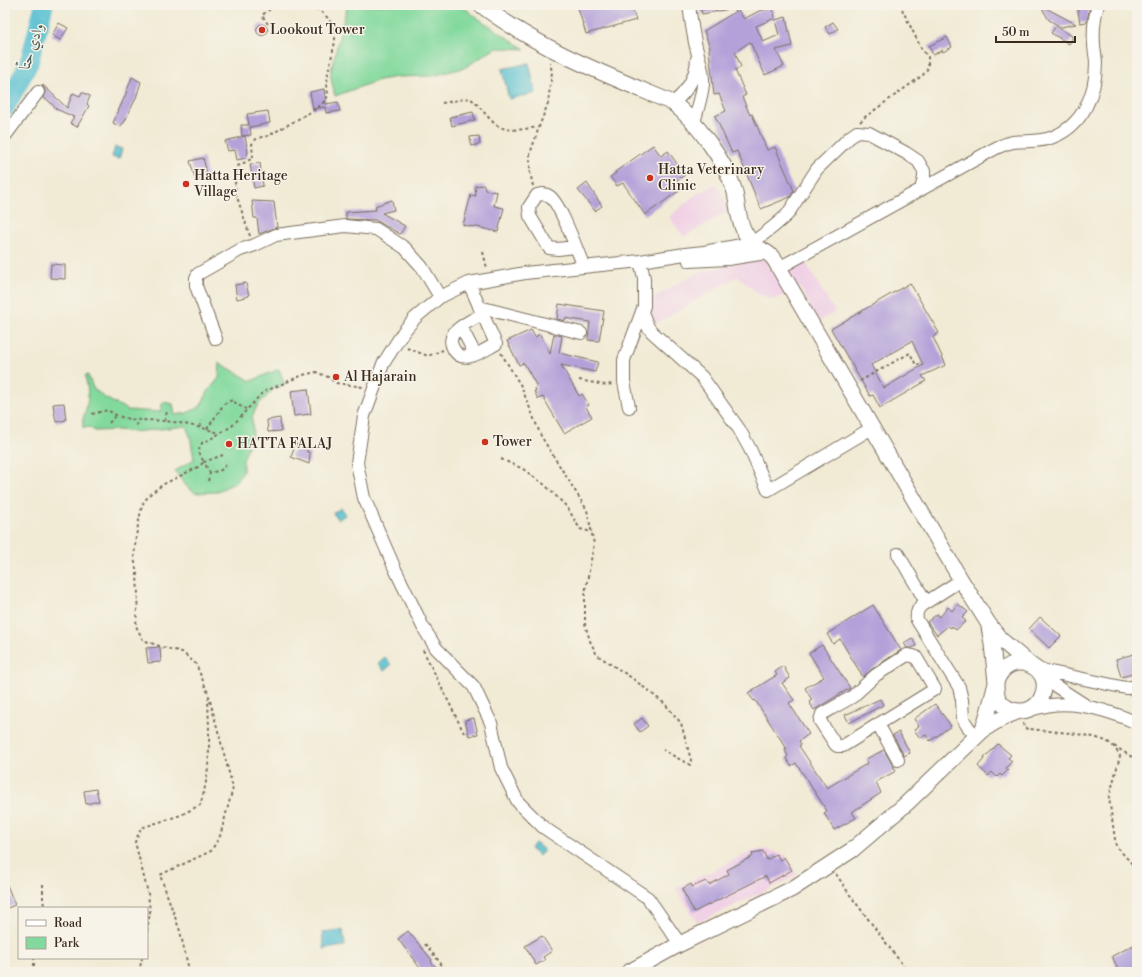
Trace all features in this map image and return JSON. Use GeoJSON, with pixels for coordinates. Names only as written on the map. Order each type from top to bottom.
{"type":"FeatureCollection","features":[{"type":"Feature","properties":{"kind":"main road"},"geometry":{"type":"LineString","coordinates":[[481,5],[502,20],[547,47],[674,103],[685,112],[713,149],[730,181],[734,190],[737,212],[743,229],[752,243],[772,258],[779,268],[961,580],[988,623],[1000,639],[1036,669],[1043,678],[1044,694],[1035,706],[1007,715],[996,721],[979,734],[906,804],[852,850],[792,889],[680,944],[630,972]]}},
{"type":"Feature","properties":{"kind":"main road"},"geometry":{"type":"LineString","coordinates":[[988,623],[992,644],[996,691],[1002,702],[1012,710],[1024,710]]}},
{"type":"Feature","properties":{"kind":"main road"},"geometry":{"type":"LineString","coordinates":[[979,734],[992,704],[996,682],[1004,669],[1010,665],[1018,663],[1026,664],[1036,669]]}},
{"type":"Feature","properties":{"kind":"street"},"geometry":{"type":"LineString","coordinates":[[689,5],[697,51],[701,63],[703,83],[694,123]]}},
{"type":"Feature","properties":{"kind":"street"},"geometry":{"type":"LineString","coordinates":[[779,268],[996,148],[1012,142],[1030,143],[1052,138],[1064,132],[1074,124],[1082,115],[1088,104],[1096,79],[1094,25],[1098,5]]}},
{"type":"Feature","properties":{"kind":"street"},"geometry":{"type":"LineString","coordinates":[[674,103],[684,93],[692,81],[696,68],[697,51]]}},
{"type":"Feature","properties":{"kind":"street"},"geometry":{"type":"LineString","coordinates":[[5,136],[38,92]]}},
{"type":"Feature","properties":{"kind":"street"},"geometry":{"type":"LineString","coordinates":[[680,944],[648,898],[543,827],[518,802],[501,768],[491,723],[474,686],[436,648],[422,627],[394,569],[364,498],[357,463],[364,416],[384,364],[404,331],[415,318],[440,297],[469,283],[525,274],[666,258],[733,248],[752,243],[774,227],[787,215],[817,169],[857,132],[869,133],[918,161],[924,171],[924,177],[920,190]]}},
{"type":"Feature","properties":{"kind":"street"},"geometry":{"type":"LineString","coordinates":[[575,247],[558,249],[549,248],[530,216],[529,207],[537,195],[542,194],[549,196],[556,203],[584,267]]}},
{"type":"Feature","properties":{"kind":"street"},"geometry":{"type":"LineString","coordinates":[[216,339],[196,286],[196,278],[198,274],[240,250],[276,235],[345,226],[376,229],[405,248],[422,267],[440,297]]}},
{"type":"Feature","properties":{"kind":"street"},"geometry":{"type":"LineString","coordinates":[[666,258],[683,260],[713,260],[766,253]]}},
{"type":"Feature","properties":{"kind":"street"},"geometry":{"type":"LineString","coordinates":[[629,407],[624,382],[624,360],[644,306],[644,278],[640,261]]}},
{"type":"Feature","properties":{"kind":"street"},"geometry":{"type":"LineString","coordinates":[[469,283],[481,310],[496,344],[468,357],[461,356],[455,352],[451,345],[455,331],[481,310]]}},
{"type":"Feature","properties":{"kind":"street"},"geometry":{"type":"LineString","coordinates":[[481,310],[581,333]]}},
{"type":"Feature","properties":{"kind":"street"},"geometry":{"type":"LineString","coordinates":[[642,312],[648,327],[652,332],[696,369],[706,381],[739,428],[768,490],[872,428]]}},
{"type":"Feature","properties":{"kind":"street"},"geometry":{"type":"LineString","coordinates":[[461,327],[475,354]]}},
{"type":"Feature","properties":{"kind":"street"},"geometry":{"type":"LineString","coordinates":[[898,554],[926,602]]}},
{"type":"Feature","properties":{"kind":"street"},"geometry":{"type":"LineString","coordinates":[[961,580],[926,602],[918,609],[916,614],[917,620],[954,678],[961,694],[963,719],[968,727],[979,734]]}},
{"type":"Feature","properties":{"kind":"street"},"geometry":{"type":"LineString","coordinates":[[935,689],[916,657],[907,655],[872,678],[852,697],[822,714],[820,719],[834,744],[842,746],[954,678]]}},
{"type":"Feature","properties":{"kind":"street"},"geometry":{"type":"LineString","coordinates":[[1036,669],[1126,688],[1137,686]]}},
{"type":"Feature","properties":{"kind":"street"},"geometry":{"type":"LineString","coordinates":[[1036,669],[1051,683],[1086,706]]}},
{"type":"Feature","properties":{"kind":"street"},"geometry":{"type":"LineString","coordinates":[[1024,710],[1052,704],[1086,706],[1126,718],[1137,723]]}},
{"type":"Feature","properties":{"kind":"street"},"geometry":{"type":"LineString","coordinates":[[878,724],[898,760]]}},
{"type":"Feature","properties":{"kind":"path"},"geometry":{"type":"LineString","coordinates":[[268,24],[262,15],[269,10],[271,5]]}},
{"type":"Feature","properties":{"kind":"path"},"geometry":{"type":"LineString","coordinates":[[255,245],[246,226],[236,194],[235,184],[238,166],[253,158],[252,144],[257,138],[268,136],[296,121],[322,104],[328,96],[328,72],[336,34],[329,19],[324,14],[319,10],[303,5]]}},
{"type":"Feature","properties":{"kind":"path"},"geometry":{"type":"LineString","coordinates":[[857,132],[860,121],[864,117],[923,75],[928,68],[928,57],[921,48],[900,5]]}},
{"type":"Feature","properties":{"kind":"path"},"geometry":{"type":"LineString","coordinates":[[537,195],[533,188],[530,172],[530,154],[548,103],[552,72],[547,47]]}},
{"type":"Feature","properties":{"kind":"path"},"geometry":{"type":"LineString","coordinates":[[442,103],[470,98],[478,104],[493,122],[504,129],[520,130],[539,127]]}},
{"type":"Feature","properties":{"kind":"path"},"geometry":{"type":"LineString","coordinates":[[483,252],[490,279]]}},
{"type":"Feature","properties":{"kind":"path"},"geometry":{"type":"LineString","coordinates":[[496,344],[520,386],[541,436],[587,510],[594,544],[584,593],[585,624],[590,641],[597,655],[632,678],[665,704],[681,723],[691,760],[690,765],[663,750]]}},
{"type":"Feature","properties":{"kind":"path"},"geometry":{"type":"LineString","coordinates":[[407,348],[428,356],[451,345]]}},
{"type":"Feature","properties":{"kind":"path"},"geometry":{"type":"LineString","coordinates":[[848,387],[910,353],[916,365],[922,363]]}},
{"type":"Feature","properties":{"kind":"path"},"geometry":{"type":"LineString","coordinates":[[208,481],[210,473],[198,452],[202,443],[232,426],[263,392],[303,375],[316,372],[328,377],[336,383],[374,389]]}},
{"type":"Feature","properties":{"kind":"path"},"geometry":{"type":"LineString","coordinates":[[579,380],[605,385],[624,382]]}},
{"type":"Feature","properties":{"kind":"path"},"geometry":{"type":"LineString","coordinates":[[208,429],[224,404],[232,400],[238,406],[246,409]]}},
{"type":"Feature","properties":{"kind":"path"},"geometry":{"type":"LineString","coordinates":[[92,414],[108,410],[115,416],[137,420],[165,421],[200,427],[220,433]]}},
{"type":"Feature","properties":{"kind":"path"},"geometry":{"type":"LineString","coordinates":[[165,421],[167,411]]}},
{"type":"Feature","properties":{"kind":"path"},"geometry":{"type":"LineString","coordinates":[[109,423],[115,416]]}},
{"type":"Feature","properties":{"kind":"path"},"geometry":{"type":"LineString","coordinates":[[136,426],[137,420]]}},
{"type":"Feature","properties":{"kind":"path"},"geometry":{"type":"LineString","coordinates":[[200,427],[202,421]]}},
{"type":"Feature","properties":{"kind":"path"},"geometry":{"type":"LineString","coordinates":[[187,972],[188,966],[180,931],[160,875],[211,852],[220,836],[233,788],[208,693],[196,664],[182,652],[143,640],[136,626],[138,594],[134,557],[136,536],[142,505],[149,495],[162,485],[198,467],[204,462],[223,455]]}},
{"type":"Feature","properties":{"kind":"path"},"geometry":{"type":"LineString","coordinates":[[501,459],[523,469],[545,485],[567,507],[580,529],[592,532]]}},
{"type":"Feature","properties":{"kind":"path"},"geometry":{"type":"LineString","coordinates":[[210,473],[221,470],[226,466]]}},
{"type":"Feature","properties":{"kind":"path"},"geometry":{"type":"LineString","coordinates":[[421,644],[465,735]]}},
{"type":"Feature","properties":{"kind":"path"},"geometry":{"type":"LineString","coordinates":[[148,925],[150,912],[148,893],[135,842],[141,828],[181,815],[200,805],[206,790],[209,748],[208,693]]}},
{"type":"Feature","properties":{"kind":"path"},"geometry":{"type":"LineString","coordinates":[[1024,710],[1024,728],[1094,737],[1112,745],[1137,760]]}},
{"type":"Feature","properties":{"kind":"path"},"geometry":{"type":"LineString","coordinates":[[1112,745],[1120,756],[1109,798],[1116,846],[1134,866],[1137,867]]}},
{"type":"Feature","properties":{"kind":"path"},"geometry":{"type":"LineString","coordinates":[[830,864],[850,895],[907,972]]}},
{"type":"Feature","properties":{"kind":"path"},"geometry":{"type":"LineString","coordinates":[[43,884],[43,901],[45,907]]}},
{"type":"Feature","properties":{"kind":"path"},"geometry":{"type":"LineString","coordinates":[[425,944],[447,972]]}},
{"type":"Feature","properties":{"kind":"path"},"geometry":{"type":"LineString","coordinates":[[34,959],[34,972]]}},
{"type":"Feature","properties":{"kind":"path"},"geometry":{"type":"LineString","coordinates":[[139,972],[142,959]]}},
{"type":"Feature","properties":{"kind":"shaded area"},"geometry":{"type":"Polygon","coordinates":[[[716,184],[730,210],[684,237],[669,217],[694,196],[716,184]]]}},
{"type":"Feature","properties":{"kind":"shaded area"},"geometry":{"type":"Polygon","coordinates":[[[763,257],[774,274],[803,258],[835,312],[818,322],[800,287],[774,300],[758,294],[738,276],[655,324],[645,302],[697,273],[763,257]]]}},
{"type":"Feature","properties":{"kind":"shaded area"},"geometry":{"type":"Polygon","coordinates":[[[764,849],[786,855],[797,875],[698,922],[692,915],[676,888],[721,867],[744,854],[764,849]]]}},
{"type":"Feature","properties":{"kind":"green space"},"geometry":{"type":"Polygon","coordinates":[[[348,5],[461,5],[476,17],[525,49],[496,48],[464,68],[431,76],[397,77],[379,80],[335,96],[331,79],[331,70],[348,5]]]}},
{"type":"Feature","properties":{"kind":"green space"},"geometry":{"type":"Polygon","coordinates":[[[220,363],[251,381],[279,369],[285,385],[275,388],[257,406],[252,417],[253,432],[243,460],[243,472],[235,483],[215,492],[195,493],[184,484],[175,471],[194,459],[190,436],[186,426],[134,432],[119,430],[95,431],[89,427],[83,428],[83,420],[88,396],[85,376],[88,375],[93,388],[105,398],[128,410],[160,412],[163,402],[173,404],[175,415],[187,413],[200,407],[209,390],[219,378],[220,363]]]}},
{"type":"Feature","properties":{"kind":"water"},"geometry":{"type":"Polygon","coordinates":[[[529,63],[536,93],[509,99],[502,69],[529,63]]]}},
{"type":"Feature","properties":{"kind":"water"},"geometry":{"type":"Polygon","coordinates":[[[115,147],[122,149],[119,159],[112,157],[115,147]]]}},
{"type":"Feature","properties":{"kind":"water"},"geometry":{"type":"Polygon","coordinates":[[[341,508],[345,515],[338,520],[333,513],[341,508]]]}},
{"type":"Feature","properties":{"kind":"water"},"geometry":{"type":"Polygon","coordinates":[[[385,657],[391,665],[384,671],[378,663],[385,657]]]}},
{"type":"Feature","properties":{"kind":"water"},"geometry":{"type":"Polygon","coordinates":[[[535,843],[544,850],[539,856],[530,849],[535,843]]]}},
{"type":"Feature","properties":{"kind":"water"},"geometry":{"type":"Polygon","coordinates":[[[343,930],[345,946],[324,949],[322,932],[343,930]]]}},
{"type":"Feature","properties":{"kind":"building"},"geometry":{"type":"Polygon","coordinates":[[[577,5],[631,5],[636,20],[586,34],[577,5]]]}},
{"type":"Feature","properties":{"kind":"building"},"geometry":{"type":"Polygon","coordinates":[[[700,5],[729,5],[730,9],[702,14],[700,5]]]}},
{"type":"Feature","properties":{"kind":"building"},"geometry":{"type":"Polygon","coordinates":[[[1040,5],[1076,24],[1061,27],[1049,20],[1040,5]]]}},
{"type":"Feature","properties":{"kind":"building"},"geometry":{"type":"Polygon","coordinates":[[[1077,5],[1090,5],[1087,22],[1080,23],[1077,5]]]}},
{"type":"Feature","properties":{"kind":"building"},"geometry":{"type":"Polygon","coordinates":[[[773,8],[775,18],[756,26],[763,42],[779,35],[775,20],[786,17],[792,46],[776,50],[784,66],[765,75],[750,42],[735,52],[741,67],[735,70],[746,95],[742,97],[750,115],[752,114],[767,150],[775,147],[794,191],[790,197],[761,209],[737,151],[732,153],[715,116],[726,111],[719,94],[714,95],[710,48],[704,31],[738,10],[744,19],[759,11],[773,8]]]}},
{"type":"Feature","properties":{"kind":"building"},"geometry":{"type":"Polygon","coordinates":[[[833,22],[838,29],[830,34],[825,27],[833,22]]]}},
{"type":"Feature","properties":{"kind":"building"},"geometry":{"type":"Polygon","coordinates":[[[59,23],[68,28],[60,40],[52,35],[59,23]]]}},
{"type":"Feature","properties":{"kind":"building","name":"Lookout Tower"},"geometry":{"type":"Polygon","coordinates":[[[262,24],[266,26],[268,30],[266,34],[262,36],[258,34],[256,30],[258,26],[262,24]]]}},
{"type":"Feature","properties":{"kind":"building"},"geometry":{"type":"Polygon","coordinates":[[[1056,26],[1072,36],[1072,40],[1069,44],[1051,33],[1056,26]]]}},
{"type":"Feature","properties":{"kind":"building"},"geometry":{"type":"Polygon","coordinates":[[[947,37],[952,47],[933,55],[929,46],[947,37]]]}},
{"type":"Feature","properties":{"kind":"building"},"geometry":{"type":"Polygon","coordinates":[[[132,77],[141,82],[136,98],[124,123],[120,127],[113,123],[132,77]]]}},
{"type":"Feature","properties":{"kind":"building"},"geometry":{"type":"Polygon","coordinates":[[[43,85],[67,108],[73,93],[80,96],[82,92],[90,96],[87,104],[89,106],[77,127],[70,123],[74,117],[56,109],[49,101],[43,98],[45,89],[42,86],[43,85]]]}},
{"type":"Feature","properties":{"kind":"building"},"geometry":{"type":"Polygon","coordinates":[[[324,89],[326,104],[338,102],[340,111],[326,113],[325,107],[313,109],[310,92],[324,89]]]}},
{"type":"Feature","properties":{"kind":"building"},"geometry":{"type":"Polygon","coordinates":[[[268,111],[270,123],[250,127],[251,135],[242,136],[241,125],[249,125],[247,114],[268,111]]]}},
{"type":"Feature","properties":{"kind":"building"},"geometry":{"type":"Polygon","coordinates":[[[473,112],[475,120],[452,126],[450,117],[473,112]]]}},
{"type":"Feature","properties":{"kind":"building"},"geometry":{"type":"Polygon","coordinates":[[[245,136],[248,152],[246,158],[237,160],[235,150],[228,151],[225,141],[245,136]]]}},
{"type":"Feature","properties":{"kind":"building"},"geometry":{"type":"Polygon","coordinates":[[[479,136],[480,144],[471,146],[470,137],[479,136]]]}},
{"type":"Feature","properties":{"kind":"building","name":"Hatta Veterinary Clinic"},"geometry":{"type":"Polygon","coordinates":[[[653,145],[661,156],[668,151],[685,175],[677,180],[683,188],[645,215],[623,183],[617,186],[610,177],[653,145]]]}},
{"type":"Feature","properties":{"kind":"building"},"geometry":{"type":"Polygon","coordinates":[[[203,158],[208,177],[196,181],[190,161],[203,158]]]}},
{"type":"Feature","properties":{"kind":"building"},"geometry":{"type":"Polygon","coordinates":[[[260,163],[263,186],[254,188],[250,164],[260,163]]]}},
{"type":"Feature","properties":{"kind":"building"},"geometry":{"type":"Polygon","coordinates":[[[587,183],[602,206],[595,211],[578,190],[587,183]]]}},
{"type":"Feature","properties":{"kind":"building"},"geometry":{"type":"Polygon","coordinates":[[[484,185],[485,190],[497,192],[494,206],[504,208],[498,232],[463,225],[471,195],[476,196],[475,186],[484,185]]]}},
{"type":"Feature","properties":{"kind":"building"},"geometry":{"type":"Polygon","coordinates":[[[392,200],[394,210],[382,213],[405,226],[400,234],[375,220],[346,219],[346,212],[376,210],[375,206],[392,200]]]}},
{"type":"Feature","properties":{"kind":"building"},"geometry":{"type":"Polygon","coordinates":[[[252,201],[274,202],[277,227],[259,234],[257,218],[254,218],[252,201]]]}},
{"type":"Feature","properties":{"kind":"building"},"geometry":{"type":"Polygon","coordinates":[[[51,264],[65,265],[65,279],[50,278],[51,264]]]}},
{"type":"Feature","properties":{"kind":"building"},"geometry":{"type":"Polygon","coordinates":[[[246,283],[249,296],[237,299],[235,285],[246,283]]]}},
{"type":"Feature","properties":{"kind":"building"},"geometry":{"type":"Polygon","coordinates":[[[910,283],[939,333],[933,337],[946,365],[922,376],[926,381],[880,408],[873,395],[870,396],[831,329],[910,283]],[[912,341],[871,365],[884,388],[923,365],[912,341]]]}},
{"type":"Feature","properties":{"kind":"building"},"geometry":{"type":"Polygon","coordinates":[[[559,304],[604,311],[599,341],[588,340],[590,322],[565,318],[565,321],[557,319],[559,304]]]}},
{"type":"Feature","properties":{"kind":"building"},"geometry":{"type":"Polygon","coordinates":[[[531,330],[535,337],[540,334],[550,354],[554,334],[562,336],[559,353],[598,362],[595,372],[561,365],[579,396],[582,394],[589,405],[586,407],[592,417],[564,433],[543,397],[538,399],[534,391],[536,391],[535,388],[537,387],[524,363],[519,365],[507,341],[531,330]]]}},
{"type":"Feature","properties":{"kind":"building"},"geometry":{"type":"Polygon","coordinates":[[[308,389],[311,414],[294,416],[291,391],[308,389]]]}},
{"type":"Feature","properties":{"kind":"building"},"geometry":{"type":"Polygon","coordinates":[[[64,403],[66,420],[56,422],[53,404],[64,403]]]}},
{"type":"Feature","properties":{"kind":"building"},"geometry":{"type":"Polygon","coordinates":[[[280,418],[281,431],[268,432],[267,420],[280,418]]]}},
{"type":"Feature","properties":{"kind":"building"},"geometry":{"type":"Polygon","coordinates":[[[296,444],[310,453],[309,464],[291,457],[296,444]]]}},
{"type":"Feature","properties":{"kind":"building"},"geometry":{"type":"Polygon","coordinates":[[[958,604],[968,612],[962,618],[966,621],[956,630],[952,626],[951,628],[948,626],[937,635],[927,622],[937,614],[940,617],[948,607],[952,611],[958,604]]]}},
{"type":"Feature","properties":{"kind":"building"},"geometry":{"type":"Polygon","coordinates":[[[873,605],[901,650],[872,669],[863,677],[840,639],[833,644],[827,634],[873,605]]]}},
{"type":"Feature","properties":{"kind":"building"},"geometry":{"type":"Polygon","coordinates":[[[1040,617],[1061,636],[1049,648],[1029,629],[1040,617]]]}},
{"type":"Feature","properties":{"kind":"building"},"geometry":{"type":"Polygon","coordinates":[[[912,638],[916,646],[907,648],[904,643],[912,638]]]}},
{"type":"Feature","properties":{"kind":"building"},"geometry":{"type":"Polygon","coordinates":[[[822,645],[850,688],[814,710],[809,702],[812,700],[805,688],[824,677],[809,653],[822,645]]]}},
{"type":"Feature","properties":{"kind":"building"},"geometry":{"type":"Polygon","coordinates":[[[160,647],[161,662],[148,663],[146,648],[160,647]]]}},
{"type":"Feature","properties":{"kind":"building"},"geometry":{"type":"Polygon","coordinates":[[[1137,653],[1137,673],[1121,677],[1116,659],[1137,653]]]}},
{"type":"Feature","properties":{"kind":"building"},"geometry":{"type":"Polygon","coordinates":[[[783,666],[790,678],[782,683],[794,700],[789,703],[809,734],[799,741],[801,745],[799,746],[827,788],[868,763],[866,759],[884,750],[896,771],[876,782],[881,793],[852,812],[856,818],[834,830],[824,813],[827,811],[796,763],[791,766],[786,758],[788,756],[785,750],[787,749],[755,700],[754,701],[748,693],[777,675],[775,672],[783,666]]]}},
{"type":"Feature","properties":{"kind":"building"},"geometry":{"type":"Polygon","coordinates":[[[880,699],[883,705],[849,723],[845,715],[880,699]]]}},
{"type":"Feature","properties":{"kind":"building"},"geometry":{"type":"Polygon","coordinates":[[[935,704],[951,726],[930,741],[926,735],[920,738],[914,730],[919,726],[914,719],[935,704]]]}},
{"type":"Feature","properties":{"kind":"building"},"geometry":{"type":"Polygon","coordinates":[[[474,718],[478,734],[469,736],[465,720],[474,718]]]}},
{"type":"Feature","properties":{"kind":"building"},"geometry":{"type":"Polygon","coordinates":[[[642,718],[648,726],[640,732],[634,724],[642,718]]]}},
{"type":"Feature","properties":{"kind":"building"},"geometry":{"type":"Polygon","coordinates":[[[899,732],[910,753],[904,756],[893,735],[899,732]]]}},
{"type":"Feature","properties":{"kind":"building"},"geometry":{"type":"Polygon","coordinates":[[[998,744],[1011,755],[1008,758],[1012,761],[1006,768],[1008,770],[1002,776],[1000,774],[997,777],[992,772],[988,776],[978,766],[998,744]]]}},
{"type":"Feature","properties":{"kind":"building"},"geometry":{"type":"Polygon","coordinates":[[[96,789],[99,801],[86,804],[84,791],[96,789]]]}},
{"type":"Feature","properties":{"kind":"building"},"geometry":{"type":"Polygon","coordinates":[[[763,851],[767,860],[776,854],[780,860],[784,857],[792,870],[769,883],[766,876],[694,912],[682,889],[691,884],[692,887],[706,881],[709,885],[729,874],[727,870],[753,856],[752,853],[763,851]]]}},
{"type":"Feature","properties":{"kind":"building"},"geometry":{"type":"Polygon","coordinates":[[[5,880],[15,905],[5,909],[5,880]]]}},
{"type":"Feature","properties":{"kind":"building"},"geometry":{"type":"Polygon","coordinates":[[[408,931],[440,972],[423,972],[398,939],[408,931]]]}},
{"type":"Feature","properties":{"kind":"building"},"geometry":{"type":"Polygon","coordinates":[[[542,936],[552,951],[543,957],[545,960],[536,965],[525,946],[542,936]]]}},
{"type":"Feature","properties":{"kind":"building"},"geometry":{"type":"Polygon","coordinates":[[[1134,945],[1137,952],[1137,968],[1127,972],[1119,972],[1112,956],[1134,945]]]}},
{"type":"Feature","properties":{"kind":"waterway","name":"وادي حتّا"},"geometry":{"type":"LineString","coordinates":[[5,108],[29,63],[44,5]]}},
{"type":"Feature","properties":{"kind":"place","name":"Lookout Tower"},"geometry":{"type":"Point","coordinates":[262,30]}},
{"type":"Feature","properties":{"kind":"place","name":"Hatta Veterinary Clinic"},"geometry":{"type":"Point","coordinates":[650,178]}},
{"type":"Feature","properties":{"kind":"place","name":"Hatta Heritage Village"},"geometry":{"type":"Point","coordinates":[186,184]}},
{"type":"Feature","properties":{"kind":"place","name":"Al Hajarain"},"geometry":{"type":"Point","coordinates":[336,377]}},
{"type":"Feature","properties":{"kind":"place","name":"Tower"},"geometry":{"type":"Point","coordinates":[485,442]}},
{"type":"Feature","properties":{"kind":"place","name":"HATTA FALAJ"},"geometry":{"type":"Point","coordinates":[229,444]}}]}
